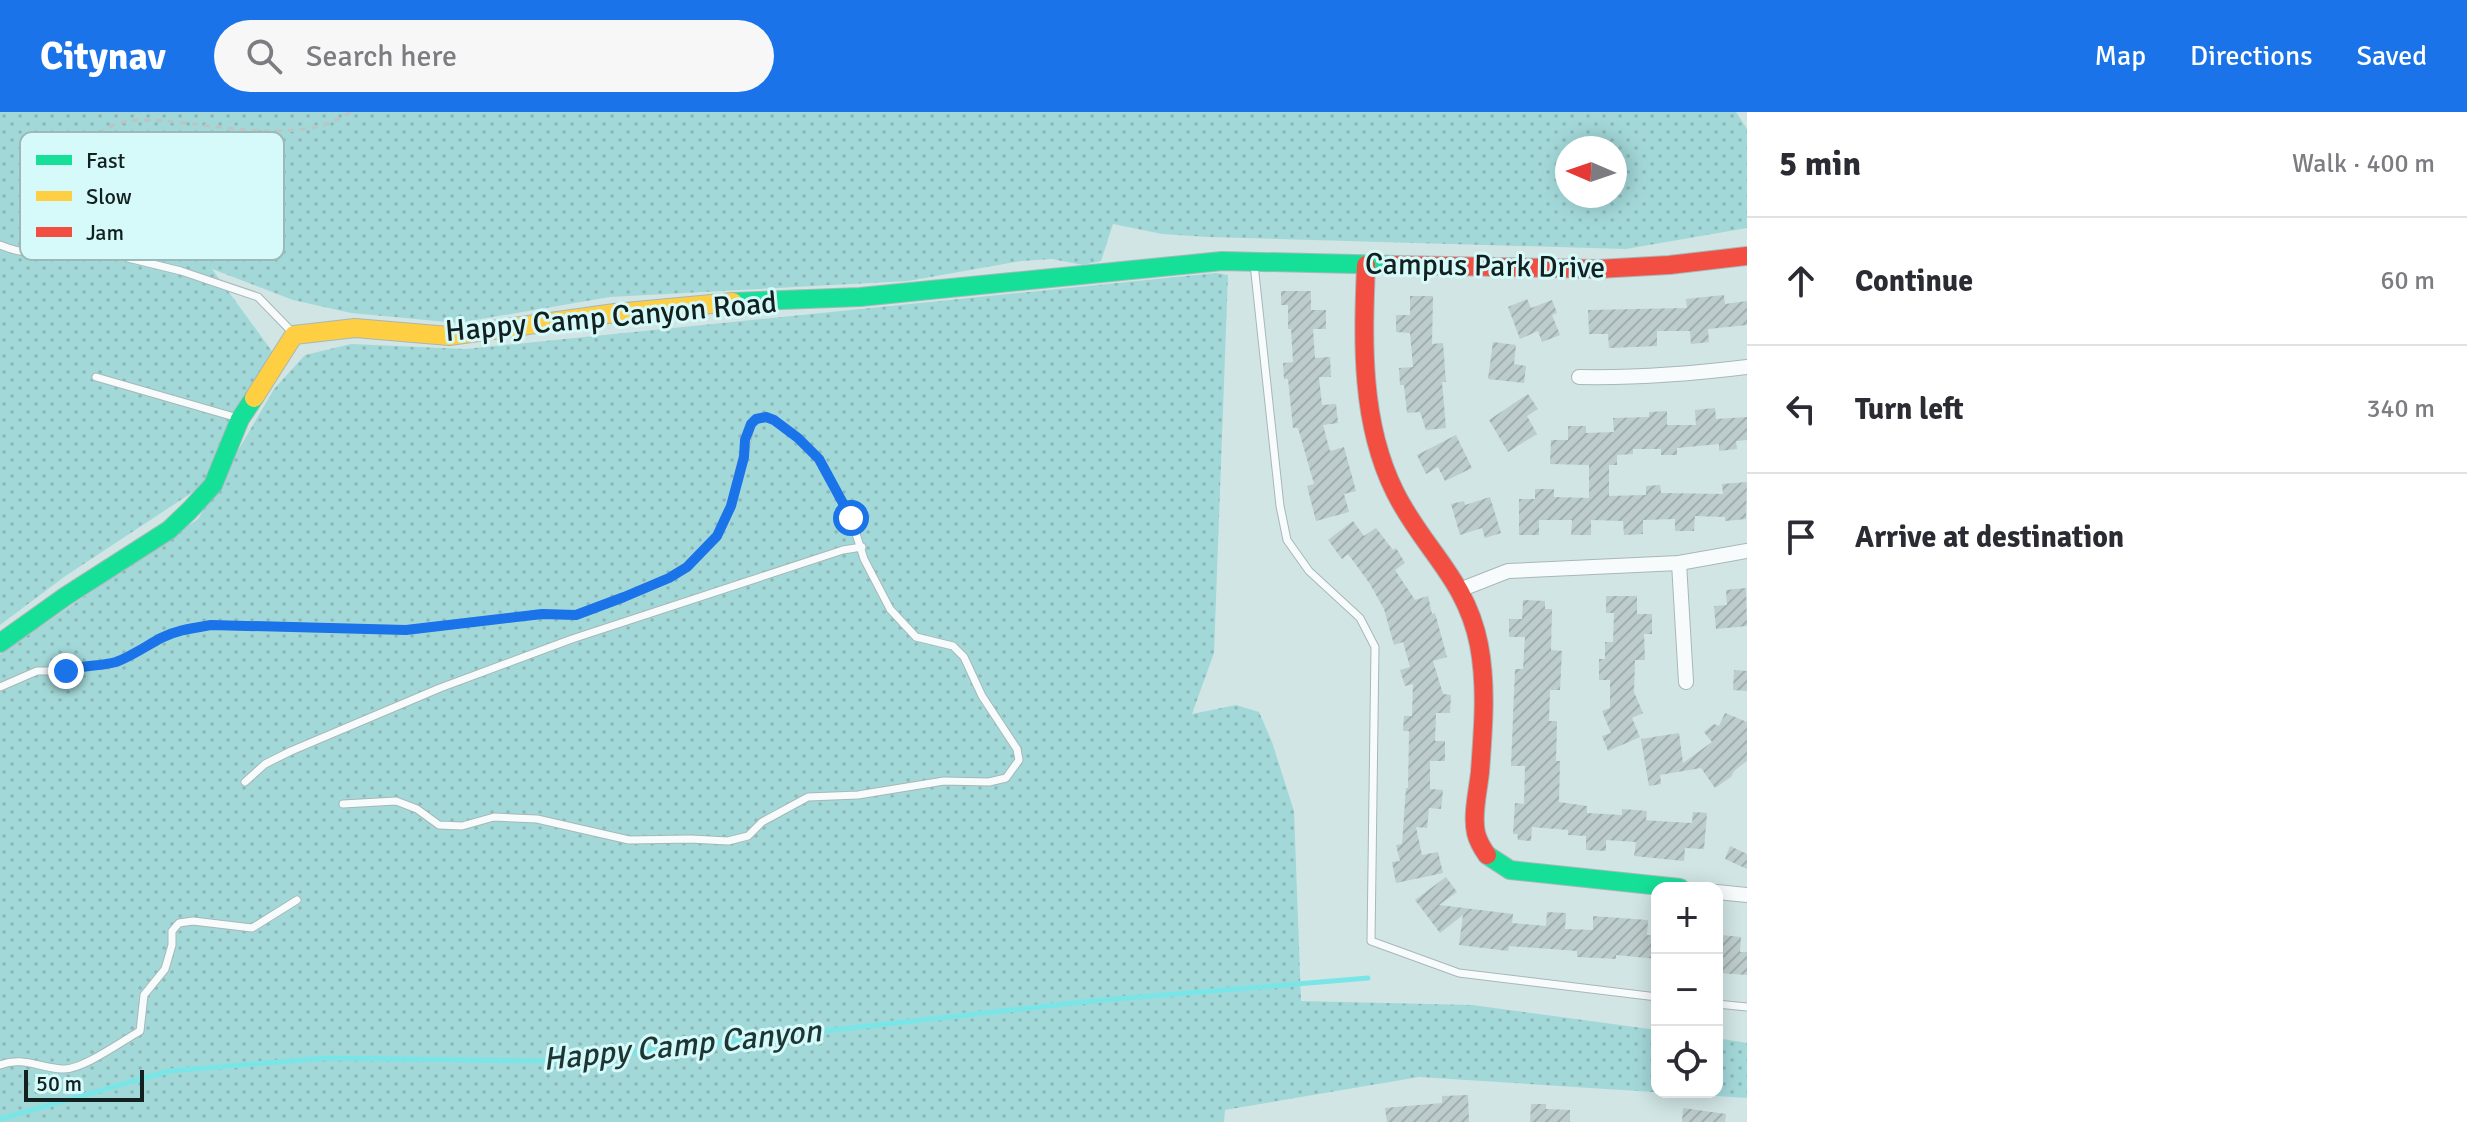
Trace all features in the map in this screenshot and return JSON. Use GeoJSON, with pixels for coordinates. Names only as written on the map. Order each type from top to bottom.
{"type":"FeatureCollection","features":[{"type":"Feature","properties":{"kind":"street","name":"Campus Park Drive"},"geometry":{"type":"LineString","coordinates":[[1222,261],[1598,269],[1747,256]]}},
{"type":"Feature","properties":{"kind":"street","name":"Happy Camp Canyon Road"},"geometry":{"type":"LineString","coordinates":[[294,335],[355,328],[449,336],[703,303],[860,297],[1222,261]]}},
{"type":"Feature","properties":{"kind":"street"},"geometry":{"type":"LineString","coordinates":[[1366,265],[1364,356],[1367,395],[1378,451],[1395,493],[1462,589],[1474,621],[1485,702],[1475,830],[1480,850],[1494,864],[1510,870],[1651,885]]}},
{"type":"Feature","properties":{"kind":"street"},"geometry":{"type":"LineString","coordinates":[[0,643],[169,530],[189,511],[213,485],[240,419],[294,335]]}},
{"type":"Feature","properties":{"kind":"street"},"geometry":{"type":"LineString","coordinates":[[1579,377],[1690,373],[1747,367]]}},
{"type":"Feature","properties":{"kind":"street"},"geometry":{"type":"LineString","coordinates":[[1462,589],[1508,571],[1679,563],[1747,551]]}},
{"type":"Feature","properties":{"kind":"street"},"geometry":{"type":"LineString","coordinates":[[1679,563],[1686,682]]}},
{"type":"Feature","properties":{"kind":"street"},"geometry":{"type":"LineString","coordinates":[[1723,893],[1747,895]]}},
{"type":"Feature","properties":{"kind":"lane"},"geometry":{"type":"LineString","coordinates":[[0,245],[20,252]]}},
{"type":"Feature","properties":{"kind":"lane"},"geometry":{"type":"LineString","coordinates":[[136,260],[181,271],[258,297],[294,335]]}},
{"type":"Feature","properties":{"kind":"lane"},"geometry":{"type":"LineString","coordinates":[[1254,262],[1280,506],[1287,540],[1309,571],[1360,618],[1375,647],[1371,941],[1459,973],[1651,996]]}},
{"type":"Feature","properties":{"kind":"lane"},"geometry":{"type":"LineString","coordinates":[[96,377],[240,419]]}},
{"type":"Feature","properties":{"kind":"lane"},"geometry":{"type":"LineString","coordinates":[[0,687],[37,671],[66,671],[87,664],[105,665],[119,661],[163,637],[181,630],[211,625],[406,630],[542,614],[576,615],[669,578],[704,553],[717,536],[731,506],[751,424],[756,419],[766,417],[798,438],[819,459],[851,518],[864,559],[890,609],[916,637],[953,646],[964,657],[982,696],[1017,749],[1019,760],[1006,778],[989,782],[932,782],[858,795],[808,797],[762,822],[748,836],[728,841],[629,840],[537,819],[494,817],[462,826],[439,825],[417,809],[396,801],[343,804]]}},
{"type":"Feature","properties":{"kind":"lane"},"geometry":{"type":"LineString","coordinates":[[245,782],[265,764],[291,751],[440,688],[572,639],[843,550],[862,547]]}},
{"type":"Feature","properties":{"kind":"lane"},"geometry":{"type":"LineString","coordinates":[[0,1065],[23,1061],[63,1070],[84,1063],[140,1031],[144,995],[165,969],[172,945],[172,931],[179,923],[193,921],[252,928],[297,900]]}},
{"type":"Feature","properties":{"kind":"lane"},"geometry":{"type":"LineString","coordinates":[[1723,1005],[1747,1007]]}},
{"type":"Feature","properties":{"kind":"path"},"geometry":{"type":"LineString","coordinates":[[102,132],[110,126],[137,120],[285,131],[331,121],[350,112]]}},
{"type":"Feature","properties":{"kind":"shaded area"},"geometry":{"type":"Polygon","coordinates":[[[0,112],[1736,112],[1747,129],[1747,228],[1626,249],[1207,237],[1162,234],[1113,224],[1101,261],[1083,265],[1052,259],[1021,261],[908,281],[610,297],[458,323],[351,313],[293,300],[212,269],[274,354],[208,482],[64,577],[0,625],[0,112]]]}},
{"type":"Feature","properties":{"kind":"shaded area"},"geometry":{"type":"Polygon","coordinates":[[[1216,273],[1228,275],[1214,653],[1192,714],[1236,705],[1259,712],[1272,742],[1294,811],[1301,1001],[1472,1005],[1651,1029],[1651,1092],[1419,1077],[1225,1110],[1224,1122],[0,1122],[0,654],[198,519],[274,389],[305,355],[351,344],[465,349],[1216,273]]]}},
{"type":"Feature","properties":{"kind":"shaded area"},"geometry":{"type":"Polygon","coordinates":[[[1723,1039],[1747,1043],[1747,1098],[1723,1096],[1723,1039]]]}},
{"type":"Feature","properties":{"kind":"building"},"geometry":{"type":"Polygon","coordinates":[[[1281,291],[1311,291],[1311,310],[1326,310],[1326,329],[1313,329],[1315,358],[1330,357],[1331,377],[1319,377],[1322,405],[1336,404],[1338,423],[1323,425],[1330,451],[1344,447],[1356,491],[1344,494],[1349,512],[1316,521],[1307,486],[1314,484],[1298,428],[1293,428],[1288,379],[1284,379],[1283,363],[1293,362],[1288,305],[1281,305],[1281,291]]]}},
{"type":"Feature","properties":{"kind":"building"},"geometry":{"type":"Polygon","coordinates":[[[1724,295],[1725,304],[1747,301],[1747,325],[1708,329],[1709,342],[1691,344],[1690,331],[1657,331],[1657,346],[1609,348],[1608,334],[1589,334],[1588,310],[1687,308],[1686,299],[1724,295]]]}},
{"type":"Feature","properties":{"kind":"building"},"geometry":{"type":"Polygon","coordinates":[[[1410,296],[1433,296],[1432,344],[1443,343],[1446,428],[1426,430],[1420,412],[1407,413],[1399,368],[1413,367],[1410,333],[1396,332],[1396,315],[1410,315],[1410,296]]]}},
{"type":"Feature","properties":{"kind":"building"},"geometry":{"type":"Polygon","coordinates":[[[1527,299],[1531,308],[1552,300],[1557,313],[1552,315],[1560,335],[1542,342],[1538,331],[1520,339],[1508,307],[1527,299]]]}},
{"type":"Feature","properties":{"kind":"building"},"geometry":{"type":"Polygon","coordinates":[[[1493,342],[1516,345],[1514,364],[1526,366],[1524,383],[1488,379],[1493,342]]]}},
{"type":"Feature","properties":{"kind":"building"},"geometry":{"type":"Polygon","coordinates":[[[1528,394],[1538,409],[1527,416],[1537,434],[1508,452],[1489,420],[1528,394]]]}},
{"type":"Feature","properties":{"kind":"building"},"geometry":{"type":"Polygon","coordinates":[[[1715,408],[1716,419],[1747,417],[1747,440],[1736,441],[1737,449],[1719,451],[1719,444],[1677,448],[1677,455],[1661,455],[1661,449],[1633,449],[1633,454],[1617,455],[1617,465],[1609,465],[1609,496],[1646,495],[1646,486],[1660,485],[1661,493],[1723,494],[1722,484],[1747,482],[1746,519],[1725,521],[1725,517],[1695,516],[1694,531],[1675,531],[1675,519],[1643,520],[1643,534],[1624,535],[1623,521],[1591,520],[1591,535],[1571,535],[1572,520],[1539,520],[1539,535],[1519,535],[1519,499],[1535,499],[1535,489],[1554,489],[1554,497],[1589,498],[1589,465],[1550,464],[1551,440],[1568,440],[1568,426],[1586,426],[1586,433],[1614,432],[1613,418],[1649,417],[1649,412],[1667,411],[1667,425],[1696,425],[1695,410],[1715,408]]]}},
{"type":"Feature","properties":{"kind":"building"},"geometry":{"type":"Polygon","coordinates":[[[1456,435],[1472,468],[1445,481],[1438,467],[1426,474],[1417,455],[1456,435]]]}},
{"type":"Feature","properties":{"kind":"building"},"geometry":{"type":"Polygon","coordinates":[[[1490,497],[1501,533],[1485,538],[1482,528],[1460,535],[1451,504],[1464,501],[1465,505],[1490,497]]]}},
{"type":"Feature","properties":{"kind":"building"},"geometry":{"type":"Polygon","coordinates":[[[1353,521],[1364,536],[1376,528],[1393,550],[1396,548],[1405,563],[1395,570],[1415,600],[1428,596],[1447,657],[1433,661],[1443,694],[1451,695],[1450,713],[1436,713],[1435,741],[1445,741],[1445,761],[1430,761],[1430,789],[1443,790],[1441,809],[1429,808],[1427,828],[1416,827],[1422,855],[1438,852],[1443,873],[1396,883],[1392,862],[1400,861],[1396,845],[1402,844],[1408,788],[1409,731],[1403,731],[1404,716],[1412,716],[1413,684],[1405,686],[1400,670],[1410,667],[1403,642],[1394,645],[1384,609],[1370,584],[1348,554],[1342,559],[1328,540],[1353,521]]]}},
{"type":"Feature","properties":{"kind":"building"},"geometry":{"type":"Polygon","coordinates":[[[1746,588],[1747,626],[1716,629],[1714,606],[1727,605],[1726,590],[1746,588]]]}},
{"type":"Feature","properties":{"kind":"building"},"geometry":{"type":"Polygon","coordinates":[[[1606,596],[1637,596],[1637,614],[1652,614],[1652,634],[1644,634],[1645,660],[1635,660],[1634,692],[1643,713],[1632,718],[1640,737],[1608,751],[1602,736],[1611,733],[1602,711],[1610,708],[1610,680],[1599,680],[1599,659],[1605,659],[1605,642],[1613,642],[1614,613],[1606,613],[1606,596]]]}},
{"type":"Feature","properties":{"kind":"building"},"geometry":{"type":"Polygon","coordinates":[[[1523,600],[1545,601],[1545,609],[1552,609],[1551,650],[1562,651],[1560,690],[1550,690],[1549,721],[1557,721],[1559,802],[1587,806],[1587,813],[1622,815],[1622,809],[1647,811],[1646,820],[1657,821],[1692,823],[1693,812],[1707,813],[1704,849],[1685,848],[1684,861],[1634,856],[1636,842],[1606,840],[1606,851],[1586,850],[1586,836],[1568,835],[1568,830],[1532,827],[1531,841],[1518,840],[1517,834],[1513,834],[1515,803],[1524,804],[1525,766],[1511,766],[1515,669],[1523,669],[1525,637],[1509,637],[1509,619],[1522,619],[1523,600]]]}},
{"type":"Feature","properties":{"kind":"building"},"geometry":{"type":"Polygon","coordinates":[[[1734,670],[1747,671],[1747,691],[1733,690],[1734,670]]]}},
{"type":"Feature","properties":{"kind":"building"},"geometry":{"type":"Polygon","coordinates":[[[1725,713],[1747,722],[1747,761],[1731,777],[1715,788],[1701,768],[1660,775],[1661,784],[1649,786],[1641,739],[1679,733],[1683,763],[1712,742],[1704,732],[1714,724],[1719,726],[1725,713]]]}},
{"type":"Feature","properties":{"kind":"building"},"geometry":{"type":"Polygon","coordinates":[[[1730,846],[1747,854],[1747,869],[1725,859],[1730,846]]]}},
{"type":"Feature","properties":{"kind":"building"},"geometry":{"type":"Polygon","coordinates":[[[1446,877],[1457,892],[1439,905],[1513,914],[1512,923],[1546,926],[1547,912],[1566,913],[1565,929],[1593,930],[1593,916],[1648,920],[1651,958],[1616,955],[1616,959],[1577,957],[1577,951],[1509,946],[1508,951],[1459,945],[1463,915],[1440,933],[1415,900],[1446,877]]]}},
{"type":"Feature","properties":{"kind":"building"},"geometry":{"type":"Polygon","coordinates":[[[1723,935],[1741,937],[1740,952],[1747,952],[1747,975],[1723,973],[1723,935]]]}},
{"type":"Feature","properties":{"kind":"building"},"geometry":{"type":"Polygon","coordinates":[[[1468,1095],[1469,1122],[1387,1122],[1385,1108],[1442,1103],[1442,1096],[1468,1095]]]}},
{"type":"Feature","properties":{"kind":"building"},"geometry":{"type":"Polygon","coordinates":[[[1531,1104],[1546,1104],[1546,1109],[1570,1110],[1570,1122],[1530,1122],[1531,1104]]]}},
{"type":"Feature","properties":{"kind":"building"},"geometry":{"type":"Polygon","coordinates":[[[1683,1108],[1726,1114],[1725,1122],[1682,1122],[1683,1108]]]}},
{"type":"Feature","properties":{"kind":"waterway","name":"Happy Camp Canyon"},"geometry":{"type":"LineString","coordinates":[[0,1119],[169,1071],[327,1058],[554,1061],[1092,1001],[1368,978]]}},
{"type":"Feature","properties":{"kind":"traffic: fast"},"geometry":{"type":"LineString","coordinates":[[733,302],[860,297],[1222,261],[1396,265]]}},
{"type":"Feature","properties":{"kind":"traffic: fast"},"geometry":{"type":"LineString","coordinates":[[0,643],[169,530],[189,511],[213,485],[240,419],[254,398]]}},
{"type":"Feature","properties":{"kind":"traffic: fast"},"geometry":{"type":"LineString","coordinates":[[1487,855],[1510,870],[1651,885]]}},
{"type":"Feature","properties":{"kind":"traffic: slow"},"geometry":{"type":"LineString","coordinates":[[254,398],[294,335],[355,328],[449,336],[615,313],[733,302]]}},
{"type":"Feature","properties":{"kind":"traffic: jam"},"geometry":{"type":"LineString","coordinates":[[1396,265],[1598,269],[1747,256]]}},
{"type":"Feature","properties":{"kind":"traffic: jam"},"geometry":{"type":"LineString","coordinates":[[1366,265],[1366,381],[1375,438],[1395,492],[1454,582],[1473,622],[1479,645],[1484,708],[1475,826],[1487,855]]}},
{"type":"Feature","properties":{"kind":"route"},"geometry":{"type":"LineString","coordinates":[[66,671],[87,664],[105,665],[119,661],[163,637],[181,630],[211,625],[406,630],[542,614],[576,615],[669,578],[704,553],[717,536],[731,506],[751,424],[756,419],[766,417],[785,427],[819,459],[851,518]]}}]}
